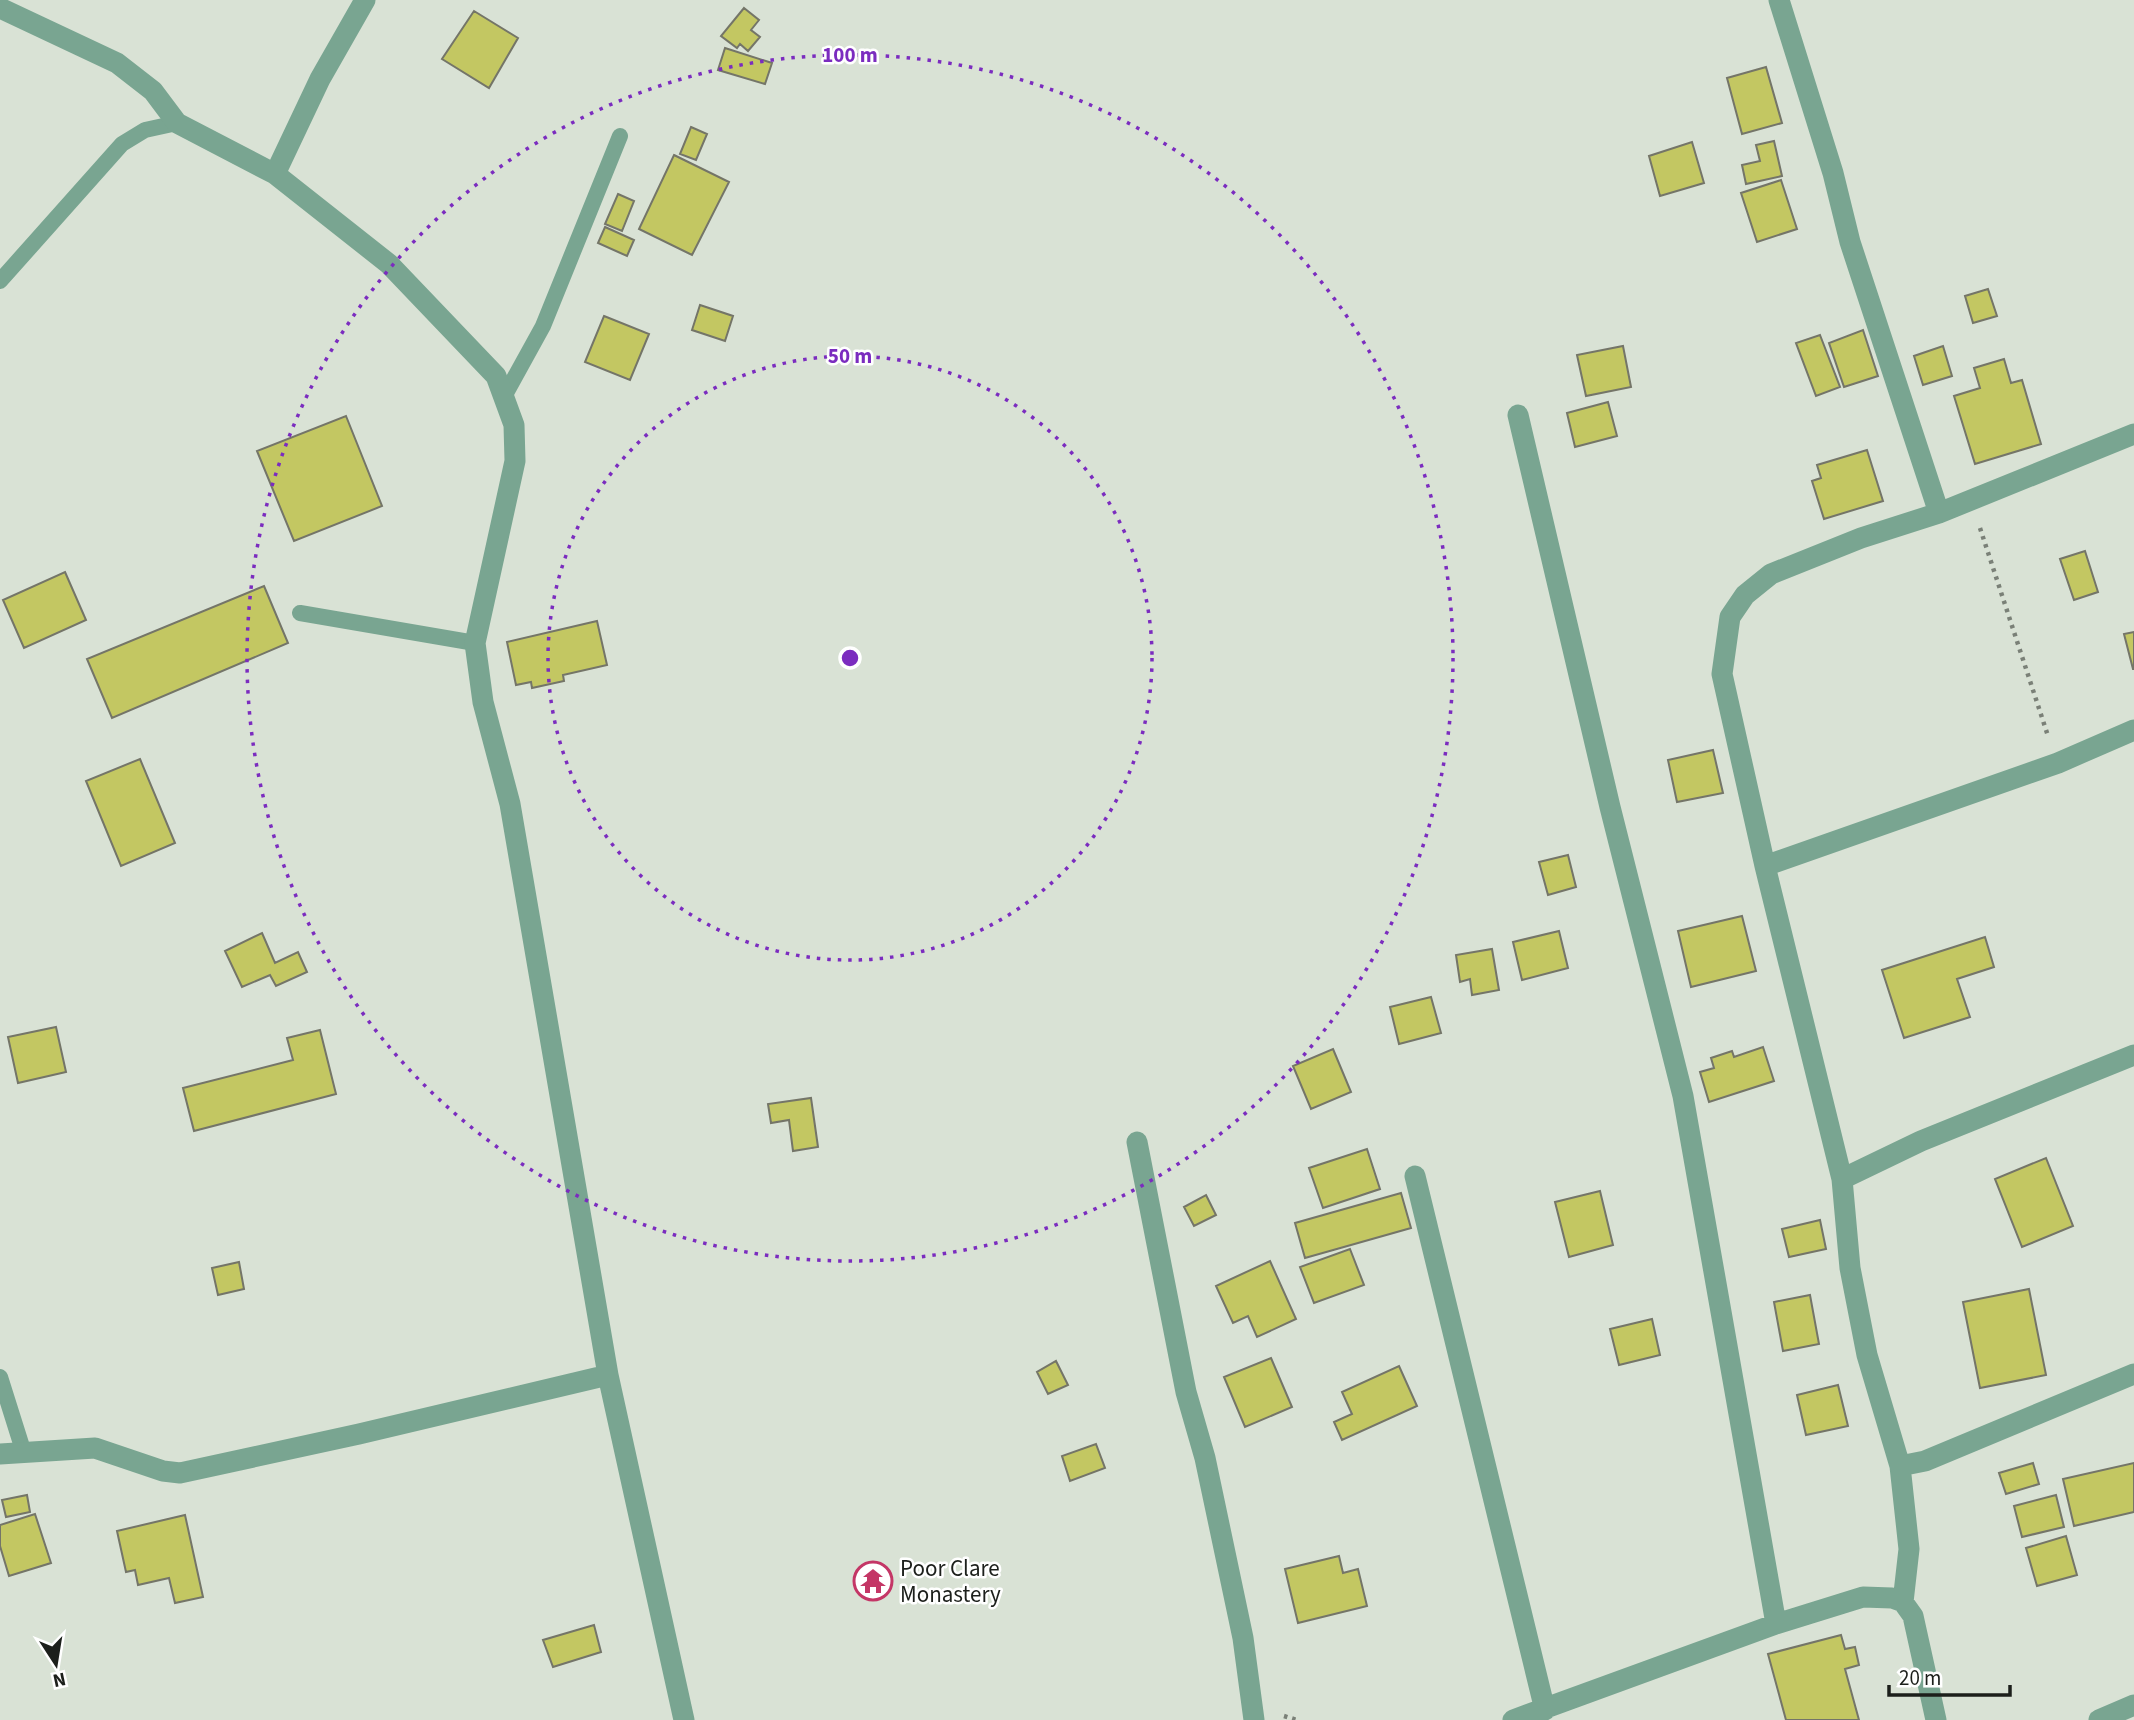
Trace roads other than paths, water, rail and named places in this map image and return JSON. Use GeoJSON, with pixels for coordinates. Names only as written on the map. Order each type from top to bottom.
{"type":"FeatureCollection","features":[{"type":"Feature","properties":{"kind":"street"},"geometry":{"type":"LineString","coordinates":[[275,174],[320,79],[365,0]]}},
{"type":"Feature","properties":{"kind":"street"},"geometry":{"type":"LineString","coordinates":[[1779,0],[1833,173],[1850,242],[1940,513]]}},
{"type":"Feature","properties":{"kind":"street"},"geometry":{"type":"LineString","coordinates":[[0,8],[117,63],[153,91],[177,123],[275,174],[389,264],[496,376],[505,395],[514,425],[515,461],[475,643],[483,702],[510,804],[608,1376],[684,1720]]}},
{"type":"Feature","properties":{"kind":"street"},"geometry":{"type":"LineString","coordinates":[[1518,415],[1610,807],[1683,1096],[1776,1624]]}},
{"type":"Feature","properties":{"kind":"street"},"geometry":{"type":"LineString","coordinates":[[1903,1602],[1909,1549],[1900,1466],[1867,1355],[1850,1268],[1842,1179],[1765,866],[1722,674],[1730,617],[1745,595],[1771,574],[1861,538],[1940,513],[2134,434]]}},
{"type":"Feature","properties":{"kind":"street"},"geometry":{"type":"LineString","coordinates":[[1765,866],[2057,763],[2134,730]]}},
{"type":"Feature","properties":{"kind":"street"},"geometry":{"type":"LineString","coordinates":[[1842,1179],[1921,1141],[2134,1055]]}},
{"type":"Feature","properties":{"kind":"street"},"geometry":{"type":"LineString","coordinates":[[1137,1142],[1186,1392],[1205,1458],[1243,1637],[1254,1720]]}},
{"type":"Feature","properties":{"kind":"street"},"geometry":{"type":"LineString","coordinates":[[1415,1176],[1545,1710]]}},
{"type":"Feature","properties":{"kind":"street"},"geometry":{"type":"LineString","coordinates":[[1900,1466],[1925,1461],[2134,1374]]}},
{"type":"Feature","properties":{"kind":"street"},"geometry":{"type":"LineString","coordinates":[[0,1454],[23,1450],[94,1448],[163,1471],[180,1472],[608,1376]]}},
{"type":"Feature","properties":{"kind":"street"},"geometry":{"type":"LineString","coordinates":[[1513,1720],[1776,1624],[1863,1597],[1883,1596],[1903,1602],[1913,1616],[1936,1720]]}},
{"type":"Feature","properties":{"kind":"street"},"geometry":{"type":"LineString","coordinates":[[2099,1720],[2134,1705]]}},
{"type":"Feature","properties":{"kind":"lane"},"geometry":{"type":"LineString","coordinates":[[0,281],[122,144],[145,130],[177,123]]}},
{"type":"Feature","properties":{"kind":"lane"},"geometry":{"type":"LineString","coordinates":[[505,395],[543,326],[620,136]]}},
{"type":"Feature","properties":{"kind":"lane"},"geometry":{"type":"LineString","coordinates":[[300,613],[475,643]]}},
{"type":"Feature","properties":{"kind":"lane"},"geometry":{"type":"LineString","coordinates":[[0,1377],[23,1450]]}},
{"type":"Feature","properties":{"kind":"place","name":"Poor Clare Monastery"},"geometry":{"type":"Point","coordinates":[873,1581]}}]}
